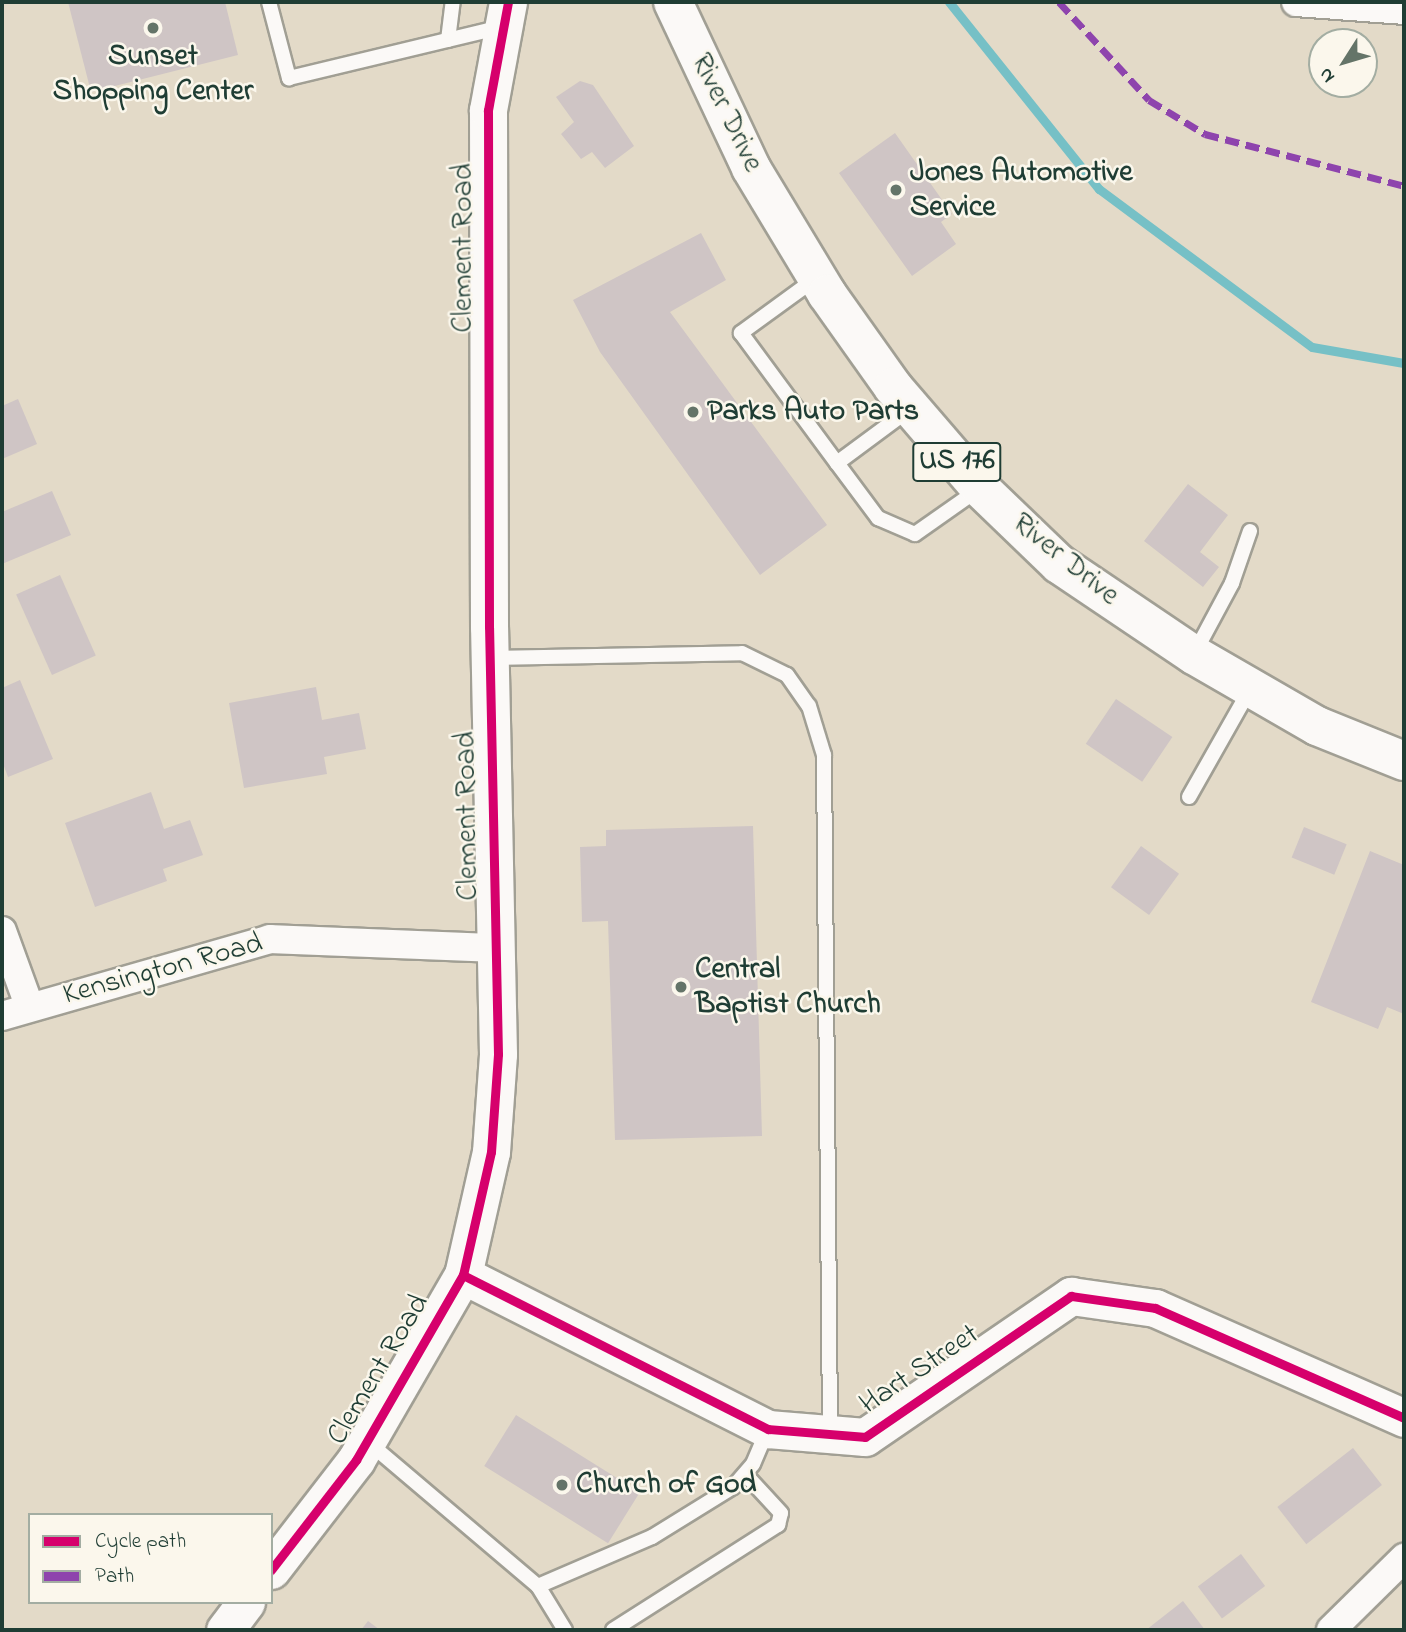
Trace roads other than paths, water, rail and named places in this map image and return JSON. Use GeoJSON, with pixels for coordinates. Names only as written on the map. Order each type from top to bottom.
{"type":"FeatureCollection","features":[{"type":"Feature","properties":{"kind":"main road","name":"River Drive"},"geometry":{"type":"LineString","coordinates":[[673,2],[751,169],[817,277],[911,408],[980,488],[1059,564],[1194,655],[1317,726],[1404,761]]}},
{"type":"Feature","properties":{"kind":"street"},"geometry":{"type":"LineString","coordinates":[[1296,2],[1392,7]]}},
{"type":"Feature","properties":{"kind":"street","name":"Clement Road"},"geometry":{"type":"LineString","coordinates":[[273,1567],[367,1441],[463,1275],[491,1152],[498,1054],[490,658],[488,110],[506,14]]}},
{"type":"Feature","properties":{"kind":"street"},"geometry":{"type":"LineString","coordinates":[[2,931],[29,1005]]}},
{"type":"Feature","properties":{"kind":"street","name":"Kensington Road"},"geometry":{"type":"LineString","coordinates":[[2,1016],[29,1005],[270,939],[496,948]]}},
{"type":"Feature","properties":{"kind":"street","name":"Hart Street"},"geometry":{"type":"LineString","coordinates":[[463,1275],[768,1429],[865,1437],[1070,1296],[1155,1308],[1404,1418]]}},
{"type":"Feature","properties":{"kind":"street"},"geometry":{"type":"LineString","coordinates":[[1331,1630],[1404,1558]]}},
{"type":"Feature","properties":{"kind":"street"},"geometry":{"type":"LineString","coordinates":[[225,1630],[244,1604]]}},
{"type":"Feature","properties":{"kind":"lane"},"geometry":{"type":"LineString","coordinates":[[269,2],[289,78],[448,40],[506,14]]}},
{"type":"Feature","properties":{"kind":"lane"},"geometry":{"type":"LineString","coordinates":[[448,40],[453,2]]}},
{"type":"Feature","properties":{"kind":"lane"},"geometry":{"type":"LineString","coordinates":[[817,277],[741,333],[878,518],[915,534],[980,488]]}},
{"type":"Feature","properties":{"kind":"lane"},"geometry":{"type":"LineString","coordinates":[[837,463],[911,408]]}},
{"type":"Feature","properties":{"kind":"lane"},"geometry":{"type":"LineString","coordinates":[[1194,655],[1232,583],[1250,531]]}},
{"type":"Feature","properties":{"kind":"lane"},"geometry":{"type":"LineString","coordinates":[[490,658],[742,653],[787,675],[808,706],[824,755],[830,1434]]}},
{"type":"Feature","properties":{"kind":"lane"},"geometry":{"type":"LineString","coordinates":[[1189,797],[1251,688]]}},
{"type":"Feature","properties":{"kind":"lane"},"geometry":{"type":"LineString","coordinates":[[538,1586],[652,1537],[733,1487],[745,1474],[768,1429]]}},
{"type":"Feature","properties":{"kind":"lane"},"geometry":{"type":"LineString","coordinates":[[367,1441],[538,1586],[565,1630]]}},
{"type":"Feature","properties":{"kind":"lane"},"geometry":{"type":"LineString","coordinates":[[613,1630],[778,1525],[781,1513],[745,1474]]}},
{"type":"Feature","properties":{"kind":"waterway"},"geometry":{"type":"LineString","coordinates":[[949,2],[1099,189],[1312,347],[1404,363]]}},
{"type":"Feature","properties":{"kind":"place","name":"Sunset Shopping Center"},"geometry":{"type":"Point","coordinates":[153,28]}},
{"type":"Feature","properties":{"kind":"place","name":"Jones Automotive Service"},"geometry":{"type":"Point","coordinates":[896,190]}},
{"type":"Feature","properties":{"kind":"place","name":"Parks Auto Parts"},"geometry":{"type":"Point","coordinates":[693,412]}},
{"type":"Feature","properties":{"kind":"place","name":"Central Baptist Church"},"geometry":{"type":"Point","coordinates":[681,987]}},
{"type":"Feature","properties":{"kind":"place","name":"Church of God"},"geometry":{"type":"Point","coordinates":[562,1485]}}]}
